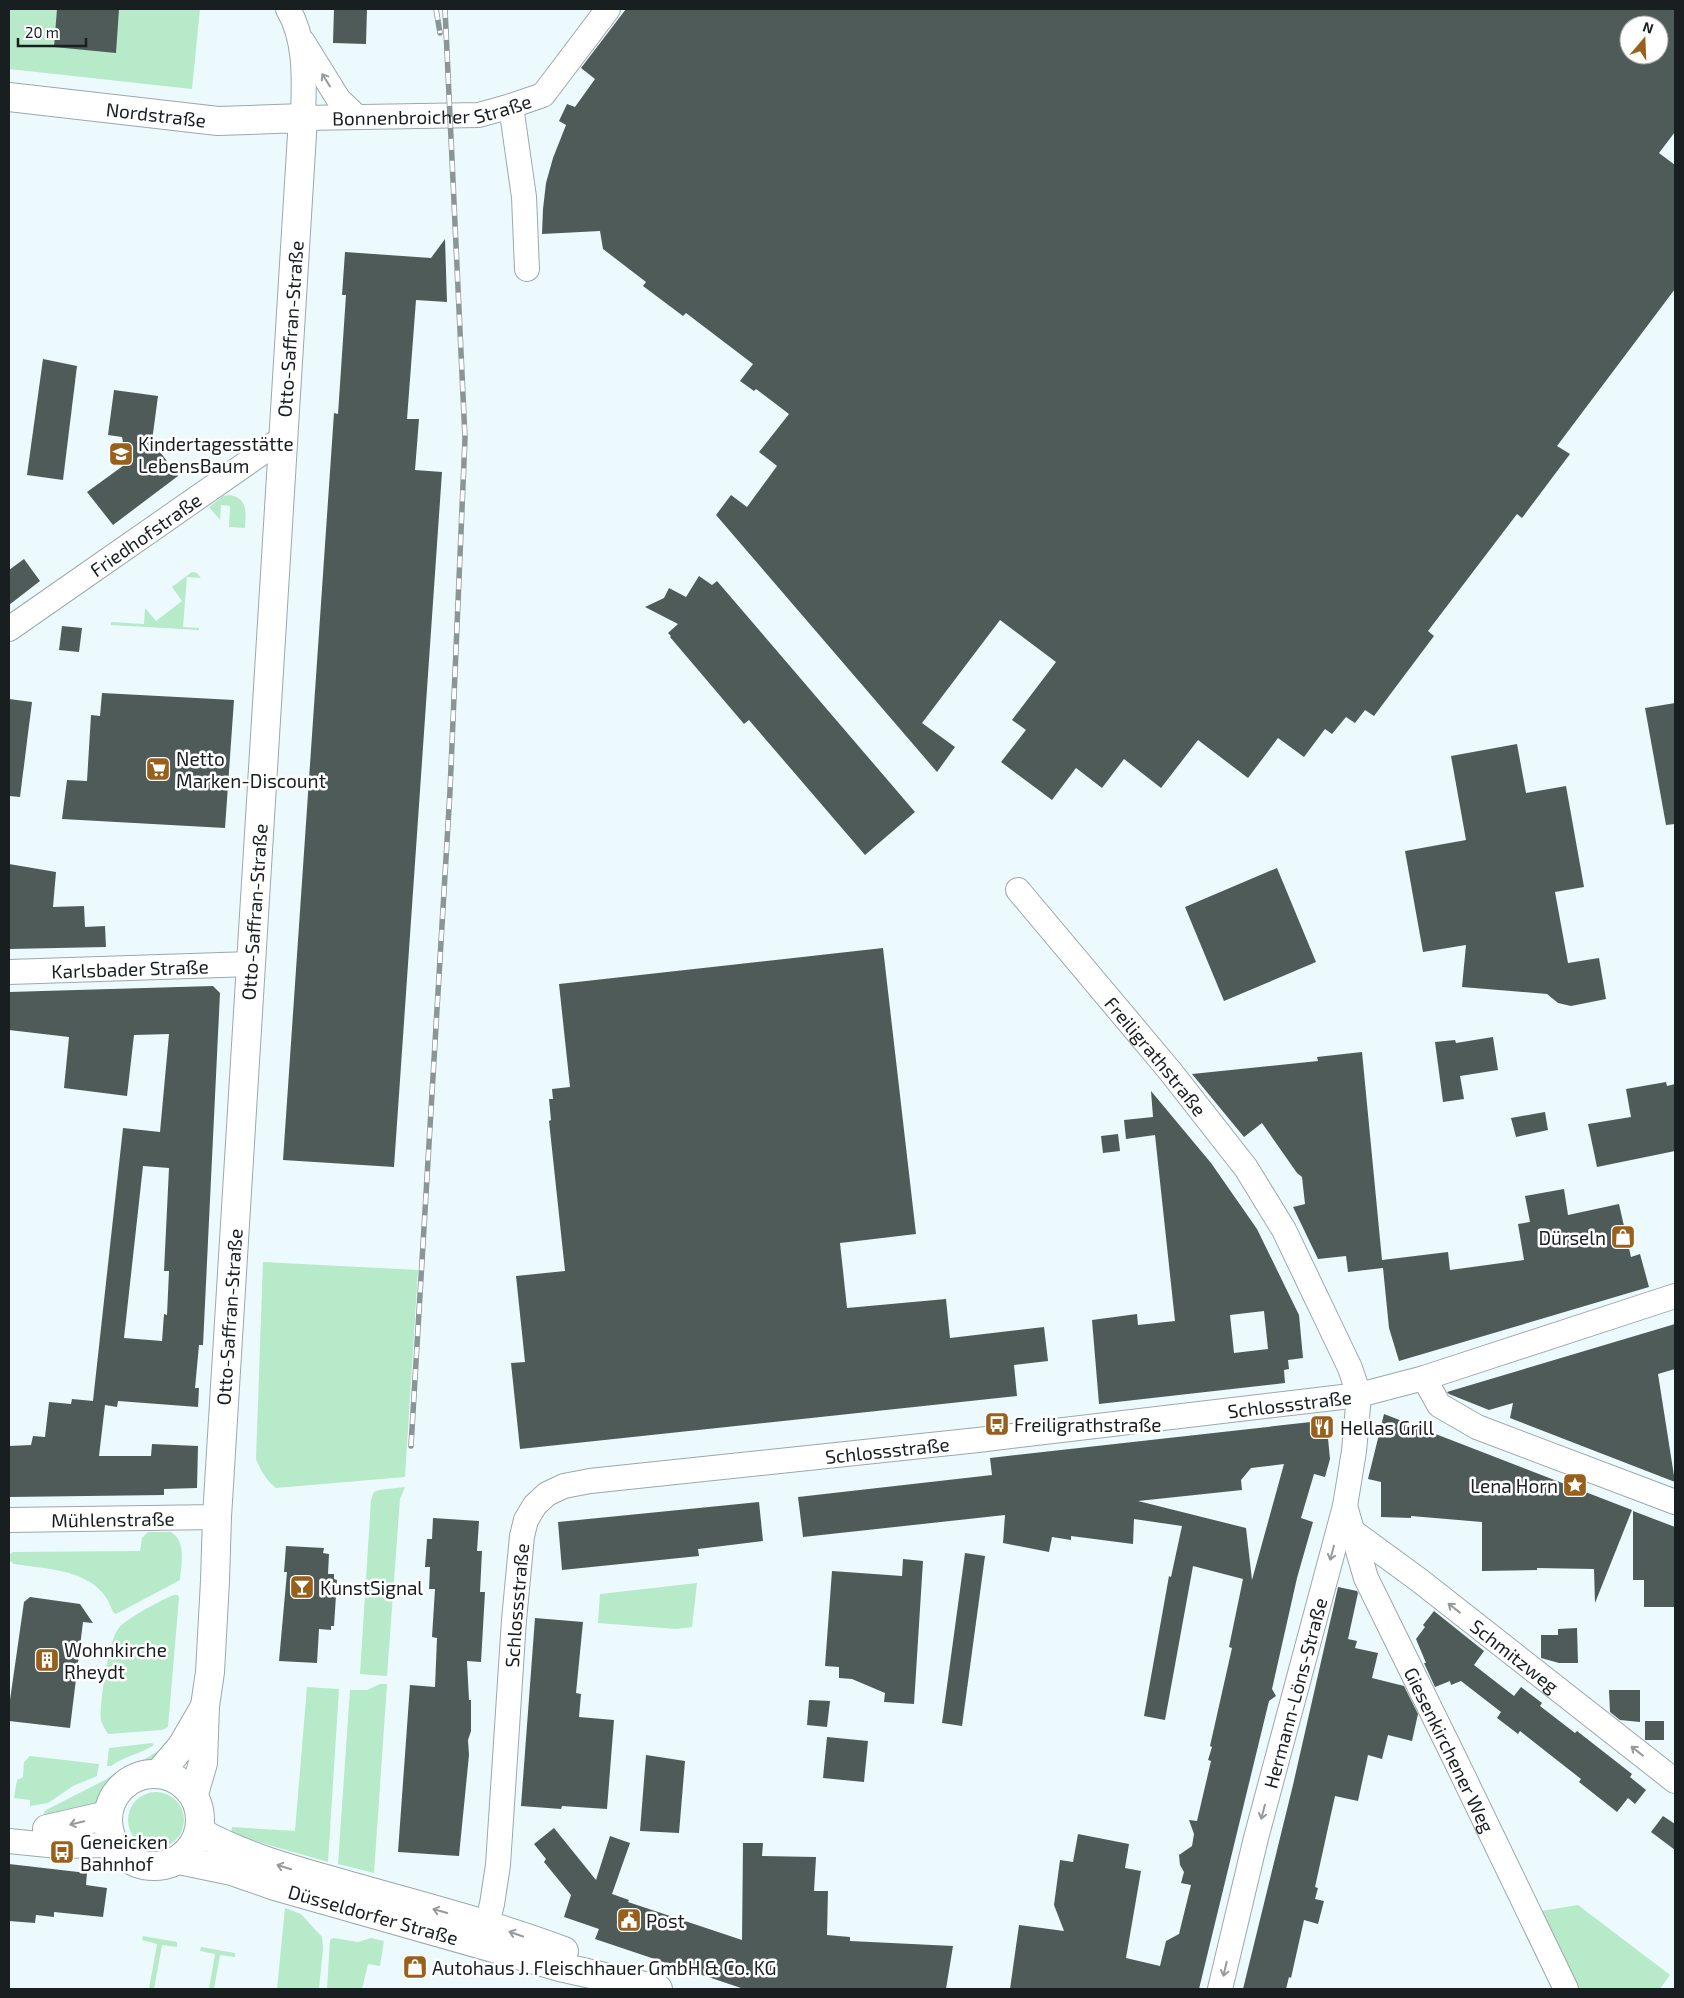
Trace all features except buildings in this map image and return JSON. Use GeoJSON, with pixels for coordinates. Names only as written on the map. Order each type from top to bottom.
{"type":"FeatureCollection","features":[{"type":"Feature","properties":{"kind":"main road","name":"Nordstraße"},"geometry":{"type":"LineString","coordinates":[[9,97],[218,121],[302,118]]}},
{"type":"Feature","properties":{"kind":"main road","name":"Otto-Saffran-Straße"},"geometry":{"type":"LineString","coordinates":[[194,1794],[203,1763],[205,1706],[210,1672],[215,1590],[216,1517],[302,118]]}},
{"type":"Feature","properties":{"kind":"main road","name":"Otto-Saffran-Straße"},"geometry":{"type":"LineString","coordinates":[[159,1773],[182,1746],[205,1706]]}},
{"type":"Feature","properties":{"kind":"main road"},"geometry":{"type":"LineString","coordinates":[[159,1773],[177,1779],[194,1794],[201,1810],[200,1832],[192,1848],[179,1860],[164,1866],[149,1866],[134,1862],[123,1855],[114,1845],[108,1829],[108,1815],[114,1796],[125,1783],[142,1774],[159,1773]]}},
{"type":"Feature","properties":{"kind":"main road"},"geometry":{"type":"LineString","coordinates":[[47,1829],[108,1815]]}},
{"type":"Feature","properties":{"kind":"main road","name":"Düsseldorfer Straße"},"geometry":{"type":"LineString","coordinates":[[200,1832],[223,1845],[278,1865],[484,1934],[666,1989]]}},
{"type":"Feature","properties":{"kind":"main road","name":"Düsseldorfer Straße"},"geometry":{"type":"LineString","coordinates":[[179,1860],[232,1871],[275,1886],[484,1934],[560,1967],[658,1989]]}},
{"type":"Feature","properties":{"kind":"street"},"geometry":{"type":"LineString","coordinates":[[288,9],[300,37],[339,100],[357,117]]}},
{"type":"Feature","properties":{"kind":"street","name":"Bonnenbroicher Straße"},"geometry":{"type":"LineString","coordinates":[[302,118],[480,114],[543,95],[608,9]]}},
{"type":"Feature","properties":{"kind":"street"},"geometry":{"type":"LineString","coordinates":[[300,37],[304,91],[302,118]]}},
{"type":"Feature","properties":{"kind":"street"},"geometry":{"type":"LineString","coordinates":[[511,106],[524,197],[527,269]]}},
{"type":"Feature","properties":{"kind":"street","name":"Friedhofstraße"},"geometry":{"type":"LineString","coordinates":[[9,630],[283,438]]}},
{"type":"Feature","properties":{"kind":"street","name":"Freiligrathstraße"},"geometry":{"type":"LineString","coordinates":[[1018,890],[1170,1071],[1246,1168],[1284,1230],[1350,1368],[1359,1395]]}},
{"type":"Feature","properties":{"kind":"street","name":"Karlsbader Straße"},"geometry":{"type":"LineString","coordinates":[[9,972],[250,964]]}},
{"type":"Feature","properties":{"kind":"street","name":"Schlossstraße"},"geometry":{"type":"LineString","coordinates":[[484,1934],[498,1865],[514,1620],[522,1536],[526,1520],[534,1505],[547,1494],[564,1486],[590,1481],[1359,1395],[1424,1378],[1675,1296]]}},
{"type":"Feature","properties":{"kind":"street"},"geometry":{"type":"LineString","coordinates":[[1424,1378],[1439,1405],[1477,1427],[1675,1502]]}},
{"type":"Feature","properties":{"kind":"street","name":"Hermann-Löns-Straße"},"geometry":{"type":"LineString","coordinates":[[1220,1989],[1256,1838],[1345,1506],[1354,1451],[1359,1395]]}},
{"type":"Feature","properties":{"kind":"street","name":"Giesenkirchener Weg"},"geometry":{"type":"LineString","coordinates":[[1345,1506],[1366,1578],[1566,1989]]}},
{"type":"Feature","properties":{"kind":"street","name":"Mühlenstraße"},"geometry":{"type":"LineString","coordinates":[[9,1520],[216,1517]]}},
{"type":"Feature","properties":{"kind":"street","name":"Schmitzweg"},"geometry":{"type":"LineString","coordinates":[[1352,1531],[1419,1580],[1675,1781]]}},
{"type":"Feature","properties":{"kind":"street"},"geometry":{"type":"LineString","coordinates":[[9,1828],[47,1829]]}},
{"type":"Feature","properties":{"kind":"street"},"geometry":{"type":"LineString","coordinates":[[9,1841],[58,1846],[114,1845]]}},
{"type":"Feature","properties":{"kind":"green space"},"geometry":{"type":"Polygon","coordinates":[[[9,9],[200,9],[192,89],[9,69],[9,9]]]}},
{"type":"Feature","properties":{"kind":"green space"},"geometry":{"type":"Polygon","coordinates":[[[229,495],[240,499],[245,507],[245,528],[229,527],[230,506],[221,505],[220,520],[209,507],[223,496],[229,495]]]}},
{"type":"Feature","properties":{"kind":"green space"},"geometry":{"type":"Polygon","coordinates":[[[192,572],[197,573],[201,578],[187,577],[183,627],[199,628],[199,630],[111,625],[111,622],[144,624],[145,608],[156,621],[182,601],[172,587],[192,572]]]}},
{"type":"Feature","properties":{"kind":"green space"},"geometry":{"type":"Polygon","coordinates":[[[263,1262],[418,1270],[405,1477],[276,1488],[264,1475],[256,1459],[263,1262]]]}},
{"type":"Feature","properties":{"kind":"green space"},"geometry":{"type":"Polygon","coordinates":[[[405,1487],[400,1499],[387,1676],[360,1674],[371,1500],[374,1492],[379,1490],[405,1487]]]}},
{"type":"Feature","properties":{"kind":"green space"},"geometry":{"type":"Polygon","coordinates":[[[148,1532],[171,1532],[176,1536],[182,1554],[180,1580],[116,1614],[97,1587],[86,1579],[58,1570],[14,1564],[9,1560],[9,1555],[13,1552],[140,1551],[142,1538],[148,1532]]]}},
{"type":"Feature","properties":{"kind":"green space"},"geometry":{"type":"Polygon","coordinates":[[[697,1583],[692,1627],[676,1629],[598,1623],[600,1594],[697,1583]]]}},
{"type":"Feature","properties":{"kind":"green space"},"geometry":{"type":"Polygon","coordinates":[[[174,1595],[178,1595],[179,1598],[168,1727],[162,1730],[108,1734],[102,1722],[101,1712],[105,1673],[115,1635],[118,1629],[128,1620],[174,1595]]]}},
{"type":"Feature","properties":{"kind":"green space"},"geometry":{"type":"Polygon","coordinates":[[[380,1684],[387,1684],[374,1873],[338,1864],[350,1690],[367,1690],[380,1684]]]}},
{"type":"Feature","properties":{"kind":"green space"},"geometry":{"type":"Polygon","coordinates":[[[307,1687],[339,1689],[328,1862],[231,1834],[232,1827],[295,1831],[307,1687]]]}},
{"type":"Feature","properties":{"kind":"green space"},"geometry":{"type":"Polygon","coordinates":[[[152,1743],[154,1745],[149,1748],[111,1766],[107,1766],[109,1748],[152,1743]]]}},
{"type":"Feature","properties":{"kind":"green space"},"geometry":{"type":"Polygon","coordinates":[[[166,1746],[149,1765],[123,1775],[114,1783],[98,1805],[68,1813],[43,1814],[46,1810],[105,1780],[123,1768],[145,1759],[166,1746]]]}},
{"type":"Feature","properties":{"kind":"green space"},"geometry":{"type":"Polygon","coordinates":[[[30,1756],[99,1764],[97,1776],[73,1786],[48,1803],[30,1806],[30,1800],[14,1798],[17,1780],[23,1777],[24,1762],[30,1756]]]}},
{"type":"Feature","properties":{"kind":"green space"},"geometry":{"type":"Polygon","coordinates":[[[150,1792],[162,1792],[172,1796],[180,1804],[184,1820],[180,1836],[172,1844],[162,1848],[150,1848],[140,1844],[132,1836],[128,1826],[128,1814],[132,1804],[140,1796],[150,1792]]]}},
{"type":"Feature","properties":{"kind":"green space"},"geometry":{"type":"Polygon","coordinates":[[[1578,1905],[1670,1975],[1660,1989],[1578,1989],[1541,1911],[1578,1905]]]}},
{"type":"Feature","properties":{"kind":"green space"},"geometry":{"type":"Polygon","coordinates":[[[285,1908],[301,1914],[322,1937],[323,1949],[319,1989],[277,1989],[285,1908]]]}},
{"type":"Feature","properties":{"kind":"green space"},"geometry":{"type":"Polygon","coordinates":[[[143,1936],[177,1942],[177,1947],[162,1945],[154,1989],[149,1989],[157,1944],[142,1940],[143,1936]]]}},
{"type":"Feature","properties":{"kind":"green space"},"geometry":{"type":"Polygon","coordinates":[[[333,1938],[358,1942],[371,1938],[384,1941],[380,1966],[368,1964],[362,1989],[327,1989],[330,1940],[333,1938]]]}},
{"type":"Feature","properties":{"kind":"green space"},"geometry":{"type":"Polygon","coordinates":[[[201,1947],[235,1953],[235,1957],[220,1955],[214,1989],[209,1989],[215,1954],[200,1951],[201,1947]]]}},
{"type":"Feature","properties":{"kind":"railway"},"geometry":{"type":"LineString","coordinates":[[436,9],[440,33]]}},
{"type":"Feature","properties":{"kind":"railway"},"geometry":{"type":"LineString","coordinates":[[411,1446],[450,791],[465,438],[445,9]]}},
{"type":"Feature","properties":{"kind":"place","name":"Kindertagesstätte LebensBaum"},"geometry":{"type":"Point","coordinates":[121,454]}},
{"type":"Feature","properties":{"kind":"place","name":"Netto Marken-Discount"},"geometry":{"type":"Point","coordinates":[158,769]}},
{"type":"Feature","properties":{"kind":"place","name":"Dürseln"},"geometry":{"type":"Point","coordinates":[1623,1237]}},
{"type":"Feature","properties":{"kind":"place","name":"Freiligrathstraße"},"geometry":{"type":"Point","coordinates":[997,1424]}},
{"type":"Feature","properties":{"kind":"place","name":"Hellas Grill"},"geometry":{"type":"Point","coordinates":[1322,1427]}},
{"type":"Feature","properties":{"kind":"place","name":"Lena Horn"},"geometry":{"type":"Point","coordinates":[1575,1485]}},
{"type":"Feature","properties":{"kind":"place","name":"KunstSignal"},"geometry":{"type":"Point","coordinates":[302,1587]}},
{"type":"Feature","properties":{"kind":"place","name":"Wohnkirche Rheydt"},"geometry":{"type":"Point","coordinates":[47,1660]}},
{"type":"Feature","properties":{"kind":"place","name":"Geneicken Bahnhof"},"geometry":{"type":"Point","coordinates":[62,1852]}},
{"type":"Feature","properties":{"kind":"place","name":"Post"},"geometry":{"type":"Point","coordinates":[629,1920]}},
{"type":"Feature","properties":{"kind":"place","name":"Autohaus J. Fleischhauer GmbH & Co. KG"},"geometry":{"type":"Point","coordinates":[415,1967]}}]}
